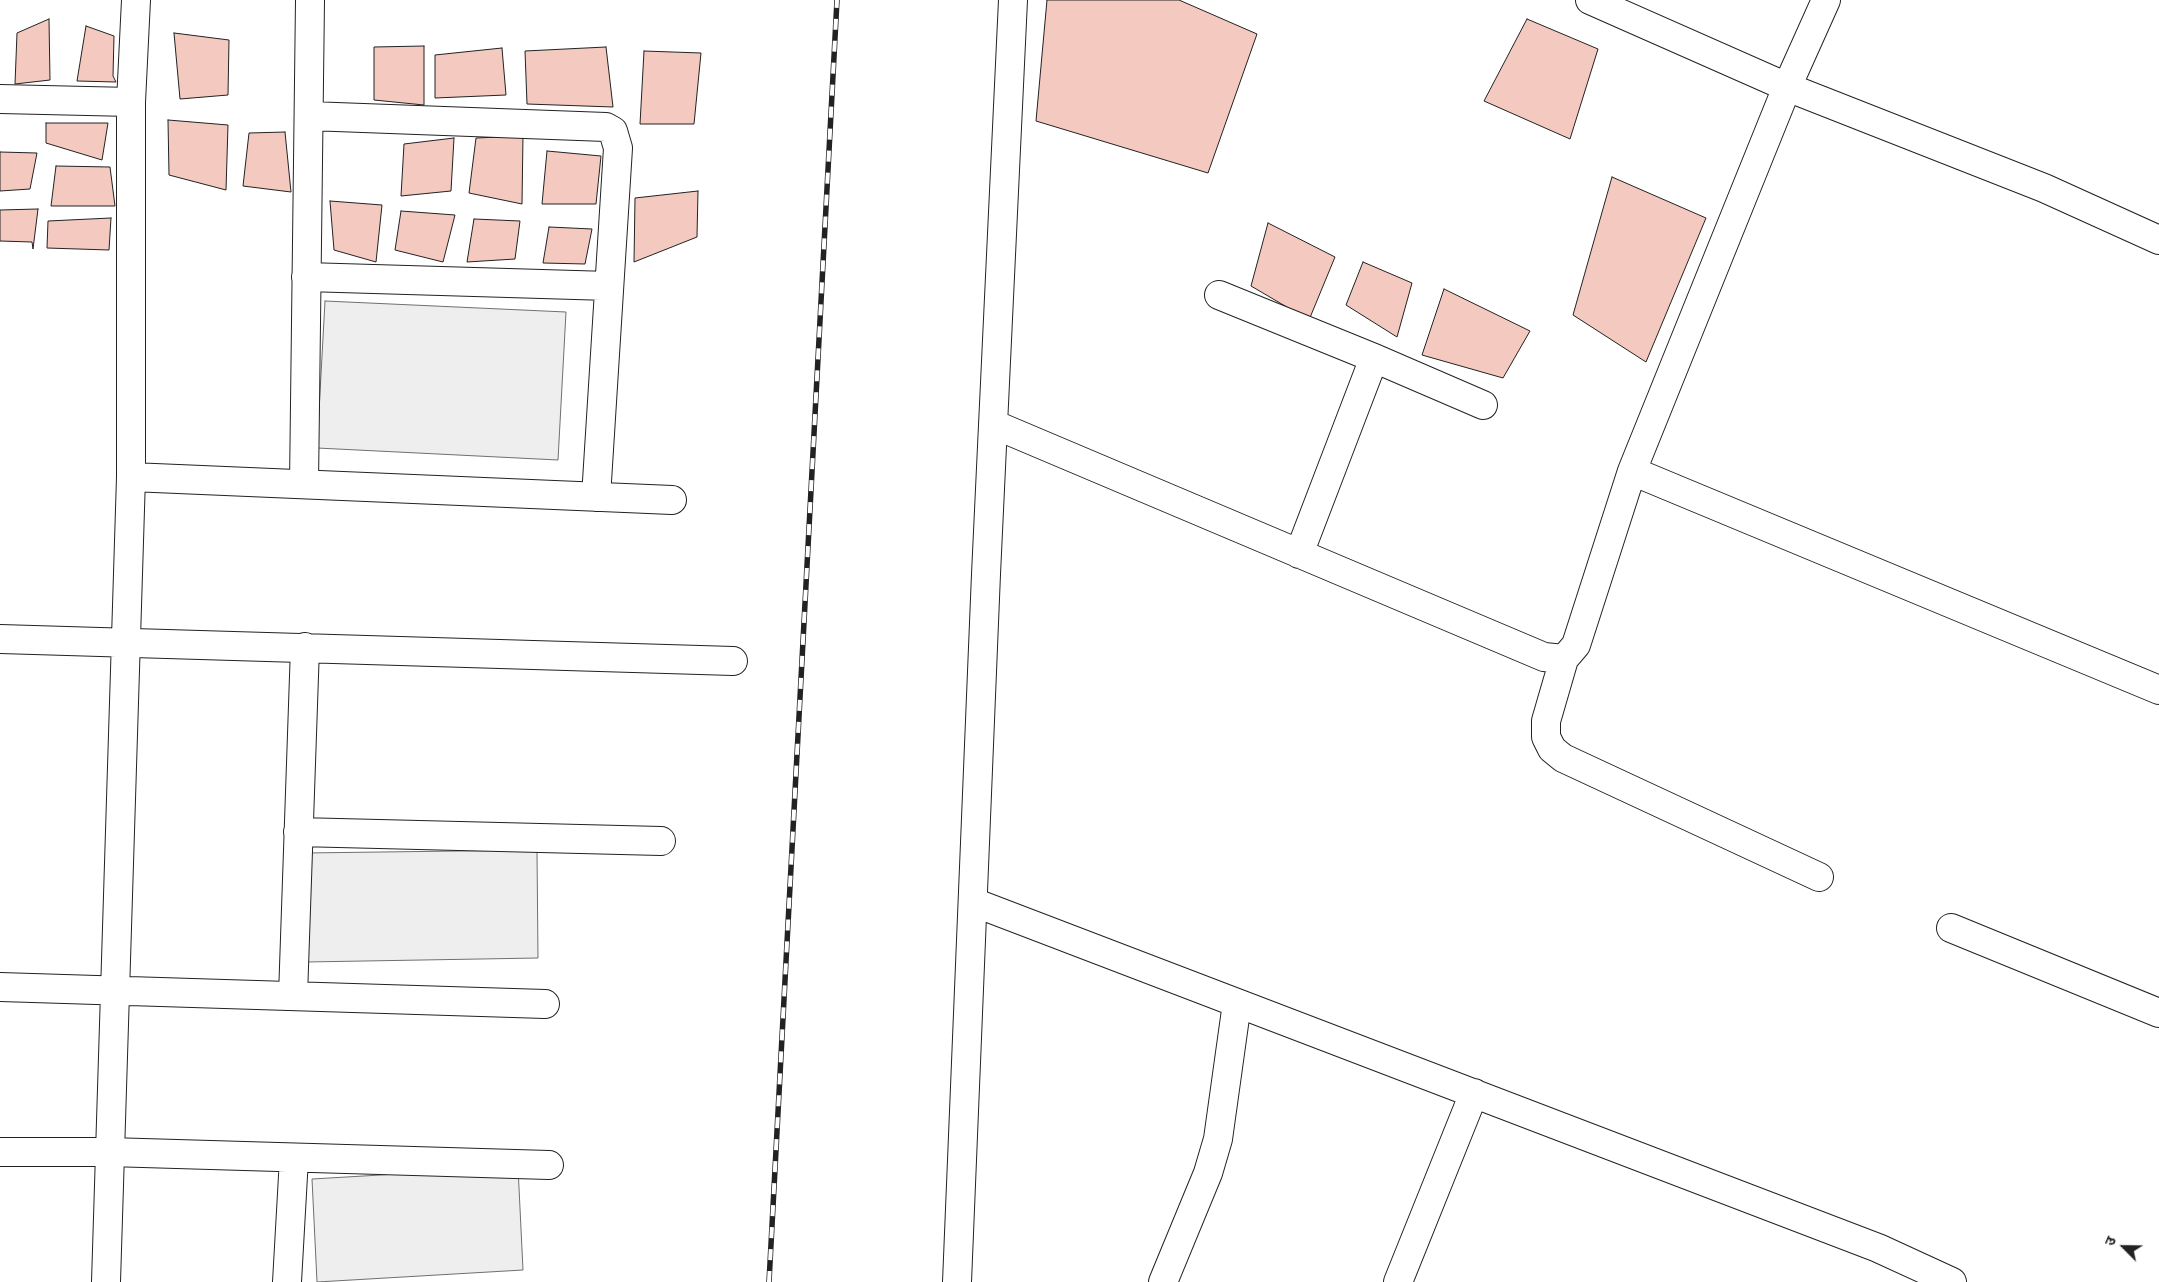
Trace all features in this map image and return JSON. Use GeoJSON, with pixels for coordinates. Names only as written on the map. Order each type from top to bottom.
{"type":"FeatureCollection","features":[{"type":"Feature","properties":{"kind":"street"},"geometry":{"type":"LineString","coordinates":[[106,1282],[124,642],[131,477],[131,102],[136,0]]}},
{"type":"Feature","properties":{"kind":"street"},"geometry":{"type":"LineString","coordinates":[[304,484],[310,0]]}},
{"type":"Feature","properties":{"kind":"street"},"geometry":{"type":"LineString","coordinates":[[957,1282],[972,902],[1013,0]]}},
{"type":"Feature","properties":{"kind":"street"},"geometry":{"type":"LineString","coordinates":[[1590,0],[1787,87],[2044,188],[2159,240]]}},
{"type":"Feature","properties":{"kind":"street"},"geometry":{"type":"LineString","coordinates":[[1819,876],[1563,758],[1552,749],[1546,737],[1546,721],[1564,659],[1576,645],[1632,470],[1787,87],[1826,0]]}},
{"type":"Feature","properties":{"kind":"street"},"geometry":{"type":"LineString","coordinates":[[0,99],[131,102]]}},
{"type":"Feature","properties":{"kind":"street"},"geometry":{"type":"LineString","coordinates":[[309,116],[606,126],[612,131],[618,148],[596,497]]}},
{"type":"Feature","properties":{"kind":"street"},"geometry":{"type":"LineString","coordinates":[[306,277],[609,286]]}},
{"type":"Feature","properties":{"kind":"street"},"geometry":{"type":"LineString","coordinates":[[1219,295],[1374,358],[1482,405]]}},
{"type":"Feature","properties":{"kind":"street"},"geometry":{"type":"LineString","coordinates":[[1299,554],[1374,358]]}},
{"type":"Feature","properties":{"kind":"street"},"geometry":{"type":"LineString","coordinates":[[993,424],[1544,657],[1564,659]]}},
{"type":"Feature","properties":{"kind":"street"},"geometry":{"type":"LineString","coordinates":[[1632,470],[2159,690]]}},
{"type":"Feature","properties":{"kind":"street"},"geometry":{"type":"LineString","coordinates":[[131,477],[672,500]]}},
{"type":"Feature","properties":{"kind":"street"},"geometry":{"type":"LineString","coordinates":[[0,638],[732,661]]}},
{"type":"Feature","properties":{"kind":"street"},"geometry":{"type":"LineString","coordinates":[[292,996],[305,648]]}},
{"type":"Feature","properties":{"kind":"street"},"geometry":{"type":"LineString","coordinates":[[298,832],[661,841]]}},
{"type":"Feature","properties":{"kind":"street"},"geometry":{"type":"LineString","coordinates":[[972,902],[1878,1248],[1952,1282]]}},
{"type":"Feature","properties":{"kind":"street"},"geometry":{"type":"LineString","coordinates":[[1951,928],[2159,1013]]}},
{"type":"Feature","properties":{"kind":"street"},"geometry":{"type":"LineString","coordinates":[[0,987],[545,1004]]}},
{"type":"Feature","properties":{"kind":"street"},"geometry":{"type":"LineString","coordinates":[[1163,1282],[1208,1173],[1218,1139],[1237,1003]]}},
{"type":"Feature","properties":{"kind":"street"},"geometry":{"type":"LineString","coordinates":[[1398,1282],[1474,1093]]}},
{"type":"Feature","properties":{"kind":"street"},"geometry":{"type":"LineString","coordinates":[[0,1152],[109,1152],[549,1165]]}},
{"type":"Feature","properties":{"kind":"street"},"geometry":{"type":"LineString","coordinates":[[288,1282],[294,1158]]}},
{"type":"Feature","properties":{"kind":"shaded area"},"geometry":{"type":"Polygon","coordinates":[[[325,301],[566,312],[558,460],[317,448],[325,301]]]}},
{"type":"Feature","properties":{"kind":"shaded area"},"geometry":{"type":"Polygon","coordinates":[[[537,850],[538,958],[306,962],[304,853],[537,850]]]}},
{"type":"Feature","properties":{"kind":"shaded area"},"geometry":{"type":"Polygon","coordinates":[[[518,1167],[523,1270],[317,1282],[312,1179],[518,1167]]]}},
{"type":"Feature","properties":{"kind":"building"},"geometry":{"type":"Polygon","coordinates":[[[1047,0],[1179,0],[1257,34],[1208,173],[1036,121],[1047,0]]]}},
{"type":"Feature","properties":{"kind":"building"},"geometry":{"type":"Polygon","coordinates":[[[49,19],[50,80],[15,84],[17,33],[49,19]]]}},
{"type":"Feature","properties":{"kind":"building"},"geometry":{"type":"Polygon","coordinates":[[[1527,19],[1598,49],[1570,139],[1484,101],[1527,19]]]}},
{"type":"Feature","properties":{"kind":"building"},"geometry":{"type":"Polygon","coordinates":[[[86,26],[114,36],[113,76],[116,82],[77,81],[86,26]]]}},
{"type":"Feature","properties":{"kind":"building"},"geometry":{"type":"Polygon","coordinates":[[[174,33],[229,40],[228,95],[180,99],[174,33]]]}},
{"type":"Feature","properties":{"kind":"building"},"geometry":{"type":"Polygon","coordinates":[[[424,46],[424,105],[374,100],[374,47],[424,46]]]}},
{"type":"Feature","properties":{"kind":"building"},"geometry":{"type":"Polygon","coordinates":[[[606,47],[613,107],[527,104],[525,51],[606,47]]]}},
{"type":"Feature","properties":{"kind":"building"},"geometry":{"type":"Polygon","coordinates":[[[502,48],[506,95],[435,98],[435,55],[502,48]]]}},
{"type":"Feature","properties":{"kind":"building"},"geometry":{"type":"Polygon","coordinates":[[[644,51],[701,53],[694,124],[640,124],[644,51]]]}},
{"type":"Feature","properties":{"kind":"building"},"geometry":{"type":"Polygon","coordinates":[[[168,120],[228,125],[226,190],[169,175],[168,120]]]}},
{"type":"Feature","properties":{"kind":"building"},"geometry":{"type":"Polygon","coordinates":[[[46,123],[108,123],[102,160],[46,143],[46,123]]]}},
{"type":"Feature","properties":{"kind":"building"},"geometry":{"type":"Polygon","coordinates":[[[285,132],[291,192],[243,186],[249,133],[285,132]]]}},
{"type":"Feature","properties":{"kind":"building"},"geometry":{"type":"Polygon","coordinates":[[[523,136],[522,204],[469,193],[476,138],[523,136]]]}},
{"type":"Feature","properties":{"kind":"building"},"geometry":{"type":"Polygon","coordinates":[[[454,138],[451,191],[401,196],[404,144],[454,138]]]}},
{"type":"Feature","properties":{"kind":"building"},"geometry":{"type":"Polygon","coordinates":[[[547,151],[601,156],[596,204],[542,204],[547,151]]]}},
{"type":"Feature","properties":{"kind":"building"},"geometry":{"type":"Polygon","coordinates":[[[0,152],[37,153],[30,189],[0,191],[0,152]]]}},
{"type":"Feature","properties":{"kind":"building"},"geometry":{"type":"Polygon","coordinates":[[[56,166],[110,167],[115,206],[51,206],[56,166]]]}},
{"type":"Feature","properties":{"kind":"building"},"geometry":{"type":"Polygon","coordinates":[[[1612,177],[1706,218],[1646,362],[1573,315],[1612,177]]]}},
{"type":"Feature","properties":{"kind":"building"},"geometry":{"type":"Polygon","coordinates":[[[698,191],[697,237],[634,262],[635,198],[698,191]]]}},
{"type":"Feature","properties":{"kind":"building"},"geometry":{"type":"Polygon","coordinates":[[[330,201],[382,205],[376,262],[334,250],[330,201]]]}},
{"type":"Feature","properties":{"kind":"building"},"geometry":{"type":"Polygon","coordinates":[[[38,209],[33,249],[32,242],[0,241],[0,210],[38,209]]]}},
{"type":"Feature","properties":{"kind":"building"},"geometry":{"type":"Polygon","coordinates":[[[401,211],[455,215],[443,262],[395,250],[401,211]]]}},
{"type":"Feature","properties":{"kind":"building"},"geometry":{"type":"Polygon","coordinates":[[[111,218],[109,250],[47,248],[48,221],[111,218]]]}},
{"type":"Feature","properties":{"kind":"building"},"geometry":{"type":"Polygon","coordinates":[[[474,219],[520,221],[515,259],[467,262],[474,219]]]}},
{"type":"Feature","properties":{"kind":"building"},"geometry":{"type":"Polygon","coordinates":[[[1268,223],[1335,257],[1309,320],[1251,286],[1268,223]]]}},
{"type":"Feature","properties":{"kind":"building"},"geometry":{"type":"Polygon","coordinates":[[[549,227],[592,229],[585,264],[543,263],[549,227]]]}},
{"type":"Feature","properties":{"kind":"building"},"geometry":{"type":"Polygon","coordinates":[[[1363,262],[1412,283],[1397,337],[1346,305],[1363,262]]]}},
{"type":"Feature","properties":{"kind":"building"},"geometry":{"type":"Polygon","coordinates":[[[1444,289],[1530,331],[1503,378],[1422,355],[1444,289]]]}},
{"type":"Feature","properties":{"kind":"railway"},"geometry":{"type":"LineString","coordinates":[[769,1282],[837,0]]}}]}
